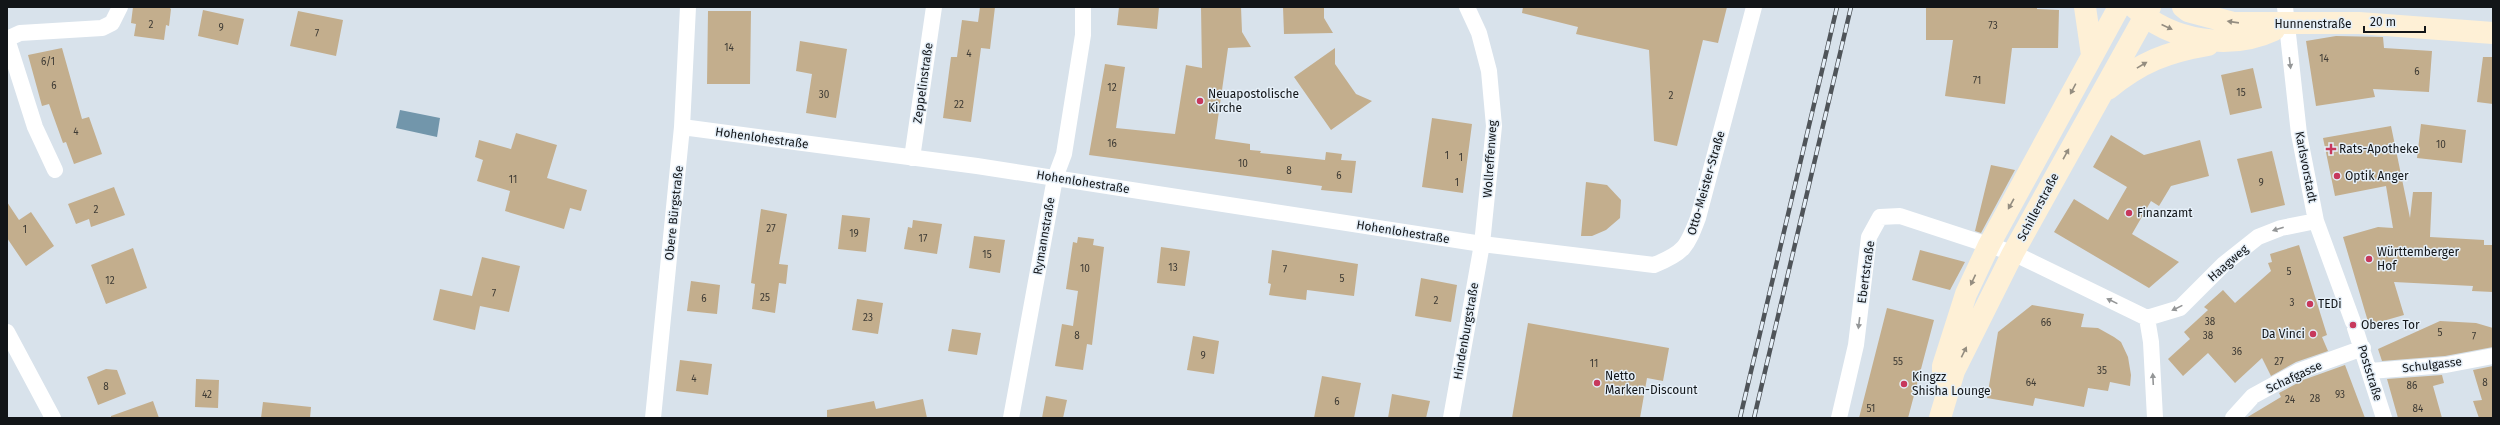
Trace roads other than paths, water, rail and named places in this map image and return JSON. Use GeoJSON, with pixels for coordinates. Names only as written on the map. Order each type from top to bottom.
{"type":"FeatureCollection","features":[{"type":"Feature","properties":{"kind":"main road"},"geometry":{"type":"LineString","coordinates":[[2085,7],[2092,55]]}},
{"type":"Feature","properties":{"kind":"main road","name":"Schillerstraße"},"geometry":{"type":"LineString","coordinates":[[1940,416],[1943,366],[1966,294],[1989,245],[2119,7]]}},
{"type":"Feature","properties":{"kind":"main road","name":"Hunnenstraße"},"geometry":{"type":"LineString","coordinates":[[2183,7],[2188,11],[2232,23],[2285,16],[2493,34]]}},
{"type":"Feature","properties":{"kind":"main road"},"geometry":{"type":"LineString","coordinates":[[2143,10],[2186,37],[2226,42]]}},
{"type":"Feature","properties":{"kind":"main road","name":"Schillerstraße"},"geometry":{"type":"LineString","coordinates":[[1940,416],[1954,371],[2013,253],[2099,96],[2143,10]]}},
{"type":"Feature","properties":{"kind":"main road"},"geometry":{"type":"LineString","coordinates":[[2099,96],[2125,75],[2147,61],[2177,50],[2262,35],[2285,16]]}},
{"type":"Feature","properties":{"kind":"street"},"geometry":{"type":"LineString","coordinates":[[55,170],[35,127],[7,39],[20,33],[102,28],[112,23],[120,7]]}},
{"type":"Feature","properties":{"kind":"street","name":"Obere Bürgstraße"},"geometry":{"type":"LineString","coordinates":[[653,418],[682,127],[688,7]]}},
{"type":"Feature","properties":{"kind":"street","name":"Zeppelinstraße"},"geometry":{"type":"LineString","coordinates":[[912,158],[934,7]]}},
{"type":"Feature","properties":{"kind":"street","name":"Rymannstraße"},"geometry":{"type":"LineString","coordinates":[[1011,418],[1055,178],[1064,154],[1083,35],[1083,7]]}},
{"type":"Feature","properties":{"kind":"street","name":"Wollreffenweg"},"geometry":{"type":"LineString","coordinates":[[1467,7],[1479,33],[1489,71],[1494,126],[1482,244]]}},
{"type":"Feature","properties":{"kind":"street","name":"Otto-Meister-Straße"},"geometry":{"type":"LineString","coordinates":[[1482,244],[1654,266],[1676,256],[1689,242],[1698,218],[1754,7]]}},
{"type":"Feature","properties":{"kind":"street","name":"Karlsvorstadt"},"geometry":{"type":"LineString","coordinates":[[2285,16],[2299,134],[2316,221],[2354,325]]}},
{"type":"Feature","properties":{"kind":"street","name":"Hohenlohestraße"},"geometry":{"type":"LineString","coordinates":[[682,127],[1055,178],[1482,244]]}},
{"type":"Feature","properties":{"kind":"street","name":"Ebertstraße"},"geometry":{"type":"LineString","coordinates":[[1839,418],[1856,345],[1869,237],[1880,217],[1900,216],[2013,253]]}},
{"type":"Feature","properties":{"kind":"street","name":"Haagweg"},"geometry":{"type":"LineString","coordinates":[[2147,318],[2180,308],[2224,264],[2258,237],[2281,228],[2316,221]]}},
{"type":"Feature","properties":{"kind":"street","name":"Hindenburgstraße"},"geometry":{"type":"LineString","coordinates":[[1450,418],[1482,244]]}},
{"type":"Feature","properties":{"kind":"street"},"geometry":{"type":"LineString","coordinates":[[2013,253],[2147,318],[2151,342],[2154,418]]}},
{"type":"Feature","properties":{"kind":"street","name":"Poststraße"},"geometry":{"type":"LineString","coordinates":[[2354,325],[2363,348],[2384,418]]}},
{"type":"Feature","properties":{"kind":"street"},"geometry":{"type":"LineString","coordinates":[[7,332],[53,418]]}},
{"type":"Feature","properties":{"kind":"street","name":"Schafgasse"},"geometry":{"type":"LineString","coordinates":[[2233,418],[2253,396],[2259,392],[2299,371],[2363,348]]}},
{"type":"Feature","properties":{"kind":"street","name":"Schulgasse"},"geometry":{"type":"LineString","coordinates":[[2370,371],[2446,366],[2493,356]]}},
{"type":"Feature","properties":{"kind":"water"},"geometry":{"type":"Polygon","coordinates":[[[400,110],[440,118],[437,137],[396,128],[400,110]]]}},
{"type":"Feature","properties":{"kind":"railway"},"geometry":{"type":"LineString","coordinates":[[1740,418],[1837,7]]}},
{"type":"Feature","properties":{"kind":"railway"},"geometry":{"type":"LineString","coordinates":[[1754,418],[1851,7]]}},
{"type":"Feature","properties":{"kind":"place","name":"Neuapostolische Kirche"},"geometry":{"type":"Point","coordinates":[1200,101]}},
{"type":"Feature","properties":{"kind":"place","name":"Rats-Apotheke"},"geometry":{"type":"Point","coordinates":[2331,149]}},
{"type":"Feature","properties":{"kind":"place","name":"Optik Anger"},"geometry":{"type":"Point","coordinates":[2337,176]}},
{"type":"Feature","properties":{"kind":"place","name":"Finanzamt"},"geometry":{"type":"Point","coordinates":[2129,213]}},
{"type":"Feature","properties":{"kind":"place","name":"Württemberger Hof"},"geometry":{"type":"Point","coordinates":[2369,259]}},
{"type":"Feature","properties":{"kind":"place","name":"TEDi"},"geometry":{"type":"Point","coordinates":[2310,304]}},
{"type":"Feature","properties":{"kind":"place","name":"Oberes Tor"},"geometry":{"type":"Point","coordinates":[2353,325]}},
{"type":"Feature","properties":{"kind":"place","name":"Da Vinci"},"geometry":{"type":"Point","coordinates":[2313,334]}},
{"type":"Feature","properties":{"kind":"place","name":"Netto Marken-Discount"},"geometry":{"type":"Point","coordinates":[1597,383]}},
{"type":"Feature","properties":{"kind":"place","name":"Kingzz Shisha Lounge"},"geometry":{"type":"Point","coordinates":[1904,384]}}]}
